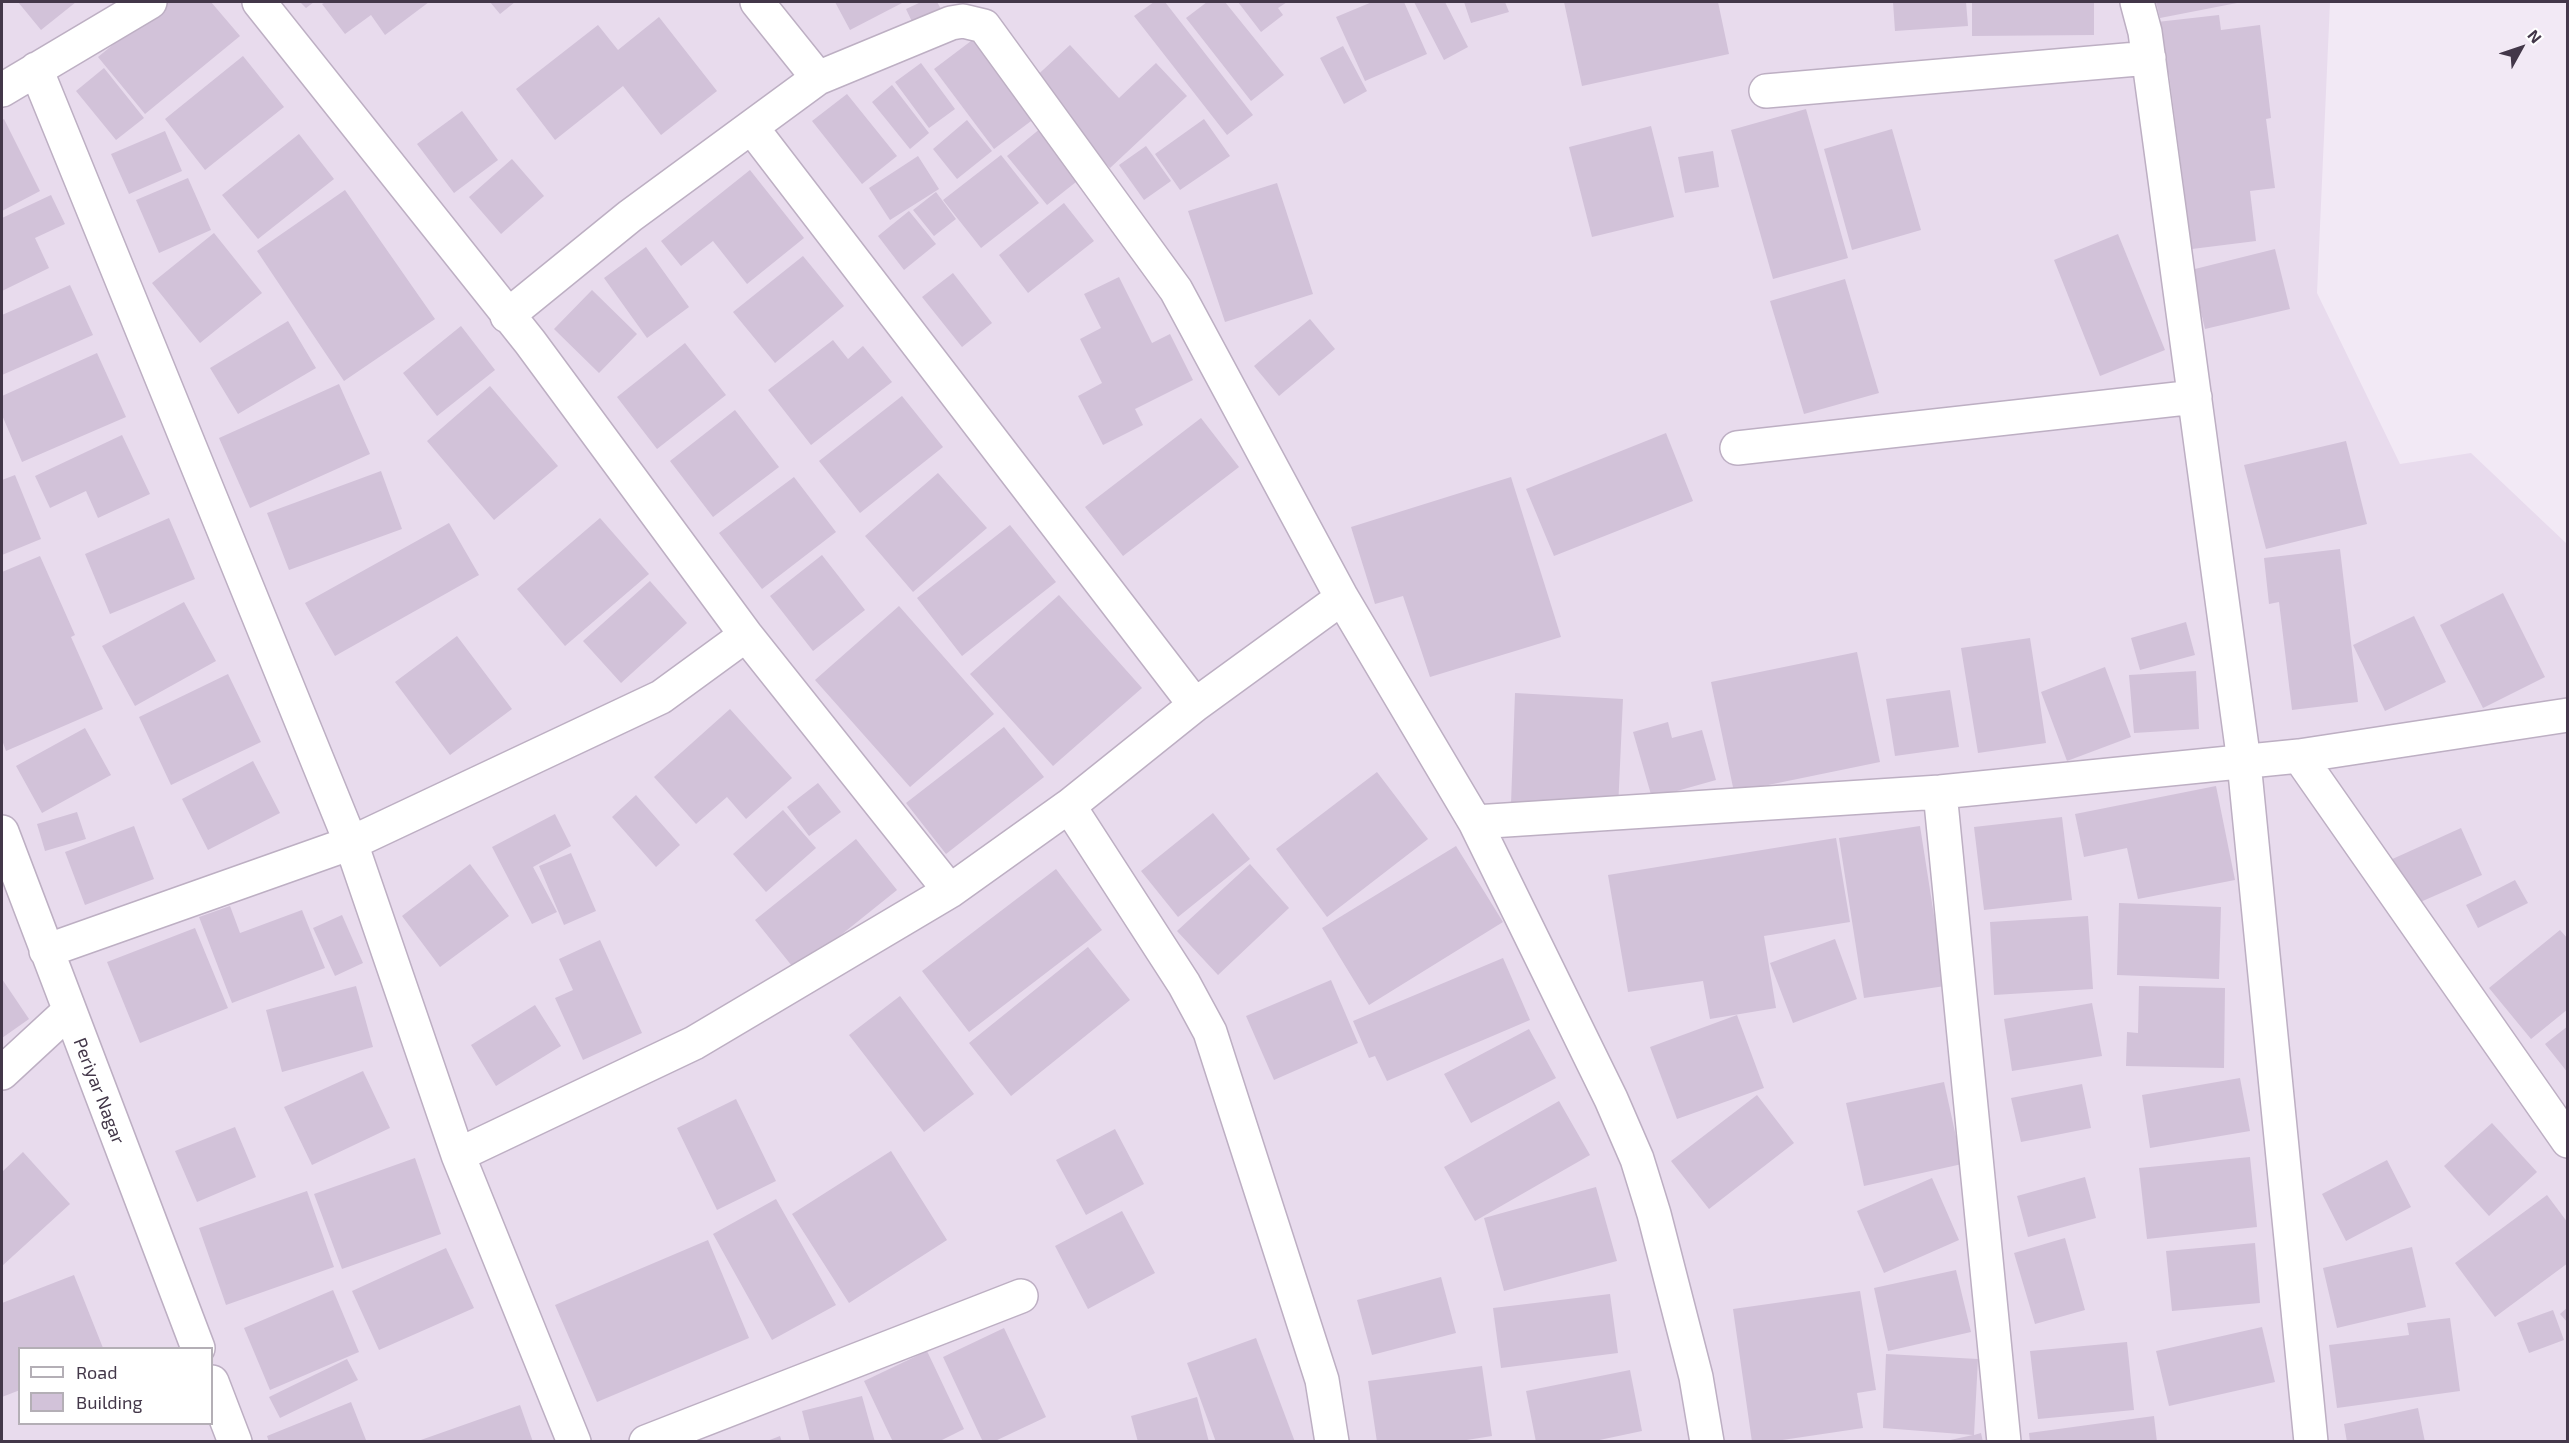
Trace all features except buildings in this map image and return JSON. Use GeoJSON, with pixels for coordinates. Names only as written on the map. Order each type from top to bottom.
{"type":"FeatureCollection","features":[{"type":"Feature","properties":{"kind":"street"},"geometry":{"type":"LineString","coordinates":[[2,90],[150,2]]}},
{"type":"Feature","properties":{"kind":"street"},"geometry":{"type":"LineString","coordinates":[[259,2],[530,342],[746,635],[950,891]]}},
{"type":"Feature","properties":{"kind":"street"},"geometry":{"type":"LineString","coordinates":[[757,2],[818,78]]}},
{"type":"Feature","properties":{"kind":"street"},"geometry":{"type":"LineString","coordinates":[[2137,2],[2149,58],[2244,762],[2311,1442]]}},
{"type":"Feature","properties":{"kind":"street"},"geometry":{"type":"LineString","coordinates":[[507,316],[630,216],[818,78],[951,23],[963,21],[984,26],[1176,290],[1342,598],[1474,822],[1611,1100],[1637,1159],[1654,1214],[1696,1377],[1707,1442]]}},
{"type":"Feature","properties":{"kind":"street"},"geometry":{"type":"LineString","coordinates":[[1766,91],[2149,58]]}},
{"type":"Feature","properties":{"kind":"street"},"geometry":{"type":"LineString","coordinates":[[36,69],[351,843],[458,1155],[574,1442]]}},
{"type":"Feature","properties":{"kind":"street"},"geometry":{"type":"LineString","coordinates":[[752,128],[1195,705]]}},
{"type":"Feature","properties":{"kind":"street"},"geometry":{"type":"LineString","coordinates":[[1737,448],[2195,397]]}},
{"type":"Feature","properties":{"kind":"street"},"geometry":{"type":"LineString","coordinates":[[458,1155],[694,1043],[950,891],[1069,806],[1195,705],[1342,598]]}},
{"type":"Feature","properties":{"kind":"street"},"geometry":{"type":"LineString","coordinates":[[46,951],[351,843],[661,697],[746,635]]}},
{"type":"Feature","properties":{"kind":"street"},"geometry":{"type":"LineString","coordinates":[[1474,822],[1940,792],[2299,756],[2568,715]]}},
{"type":"Feature","properties":{"kind":"street"},"geometry":{"type":"LineString","coordinates":[[2299,756],[2568,1141]]}},
{"type":"Feature","properties":{"kind":"street"},"geometry":{"type":"LineString","coordinates":[[1940,792],[2004,1442]]}},
{"type":"Feature","properties":{"kind":"street"},"geometry":{"type":"LineString","coordinates":[[1069,806],[1184,984],[1209,1032],[1322,1380],[1332,1442]]}},
{"type":"Feature","properties":{"kind":"street","name":"Periyar Nagar"},"geometry":{"type":"LineString","coordinates":[[2,832],[198,1347]]}},
{"type":"Feature","properties":{"kind":"street"},"geometry":{"type":"LineString","coordinates":[[2,1072],[69,1011]]}},
{"type":"Feature","properties":{"kind":"street"},"geometry":{"type":"LineString","coordinates":[[646,1442],[1021,1296]]}},
{"type":"Feature","properties":{"kind":"street"},"geometry":{"type":"LineString","coordinates":[[213,1385],[235,1442]]}},
{"type":"Feature","properties":{"kind":"shaded area"},"geometry":{"type":"Polygon","coordinates":[[[2,2],[2330,2],[2317,293],[2400,464],[2471,453],[2567,544],[2567,1441],[2,1442],[2,2]]]}}]}
